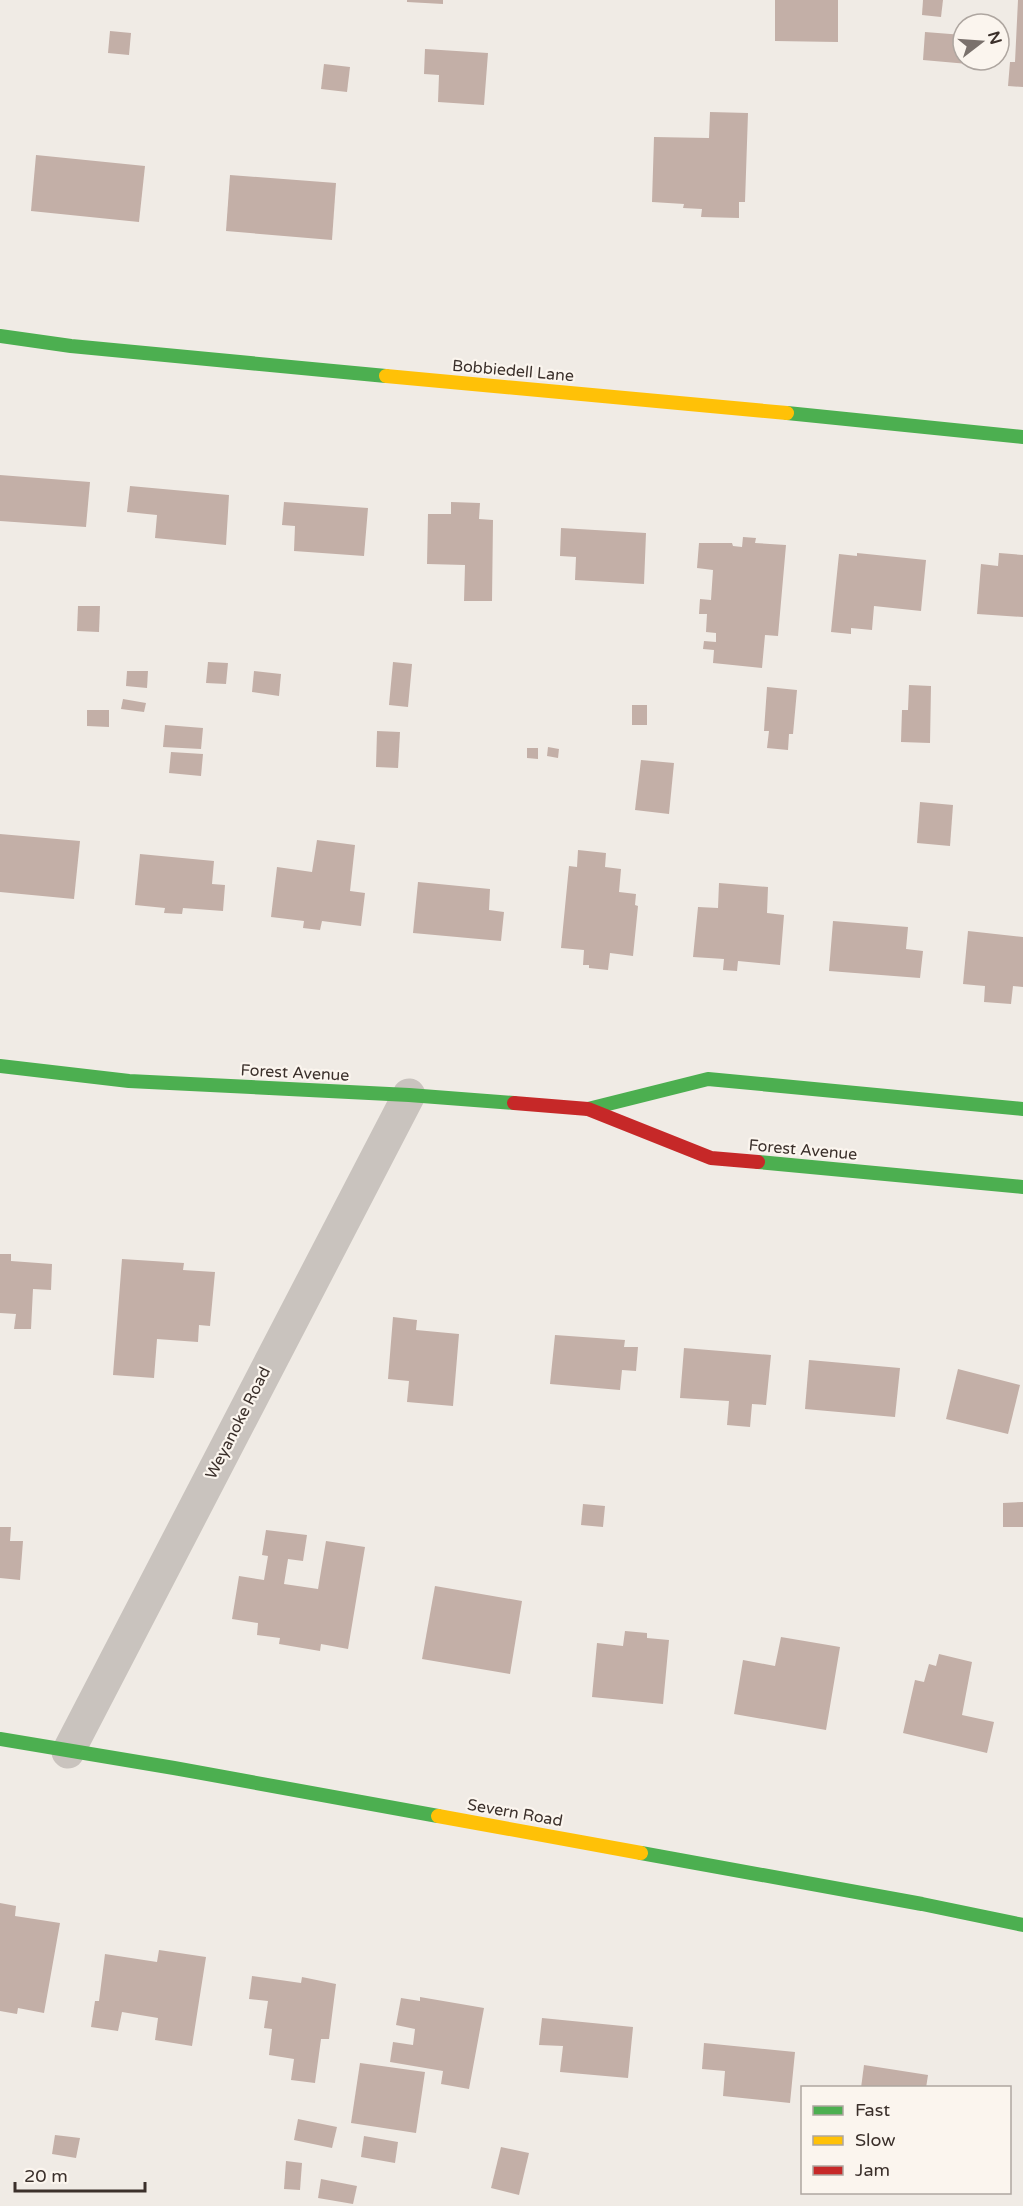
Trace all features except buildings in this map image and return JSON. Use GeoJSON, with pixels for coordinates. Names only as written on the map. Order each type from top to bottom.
{"type":"FeatureCollection","features":[{"type":"Feature","properties":{"kind":"street","name":"Bobbiedell Lane"},"geometry":{"type":"LineString","coordinates":[[0,336],[71,346],[1023,437]]}},
{"type":"Feature","properties":{"kind":"street","name":"Forest Avenue"},"geometry":{"type":"LineString","coordinates":[[0,1066],[129,1082],[409,1095],[588,1109],[711,1158],[1023,1187]]}},
{"type":"Feature","properties":{"kind":"street","name":"Forest Avenue"},"geometry":{"type":"LineString","coordinates":[[588,1109],[708,1079],[1023,1109]]}},
{"type":"Feature","properties":{"kind":"street","name":"Weyanoke Road"},"geometry":{"type":"LineString","coordinates":[[68,1752],[409,1095]]}},
{"type":"Feature","properties":{"kind":"street","name":"Severn Road"},"geometry":{"type":"LineString","coordinates":[[0,1739],[174,1768],[922,1904],[1023,1925]]}},
{"type":"Feature","properties":{"kind":"traffic: fast"},"geometry":{"type":"LineString","coordinates":[[0,336],[71,346],[386,376]]}},
{"type":"Feature","properties":{"kind":"traffic: fast"},"geometry":{"type":"LineString","coordinates":[[787,413],[1023,437]]}},
{"type":"Feature","properties":{"kind":"traffic: fast"},"geometry":{"type":"LineString","coordinates":[[0,1066],[129,1081],[409,1095],[514,1103]]}},
{"type":"Feature","properties":{"kind":"traffic: fast"},"geometry":{"type":"LineString","coordinates":[[588,1109],[708,1079],[1023,1109]]}},
{"type":"Feature","properties":{"kind":"traffic: fast"},"geometry":{"type":"LineString","coordinates":[[758,1162],[1023,1187]]}},
{"type":"Feature","properties":{"kind":"traffic: fast"},"geometry":{"type":"LineString","coordinates":[[0,1739],[438,1816]]}},
{"type":"Feature","properties":{"kind":"traffic: fast"},"geometry":{"type":"LineString","coordinates":[[641,1853],[922,1904],[1023,1925]]}},
{"type":"Feature","properties":{"kind":"traffic: slow"},"geometry":{"type":"LineString","coordinates":[[386,376],[787,413]]}},
{"type":"Feature","properties":{"kind":"traffic: slow"},"geometry":{"type":"LineString","coordinates":[[438,1816],[641,1853]]}},
{"type":"Feature","properties":{"kind":"traffic: jam"},"geometry":{"type":"LineString","coordinates":[[514,1103],[588,1109],[711,1158],[758,1162]]}}]}
